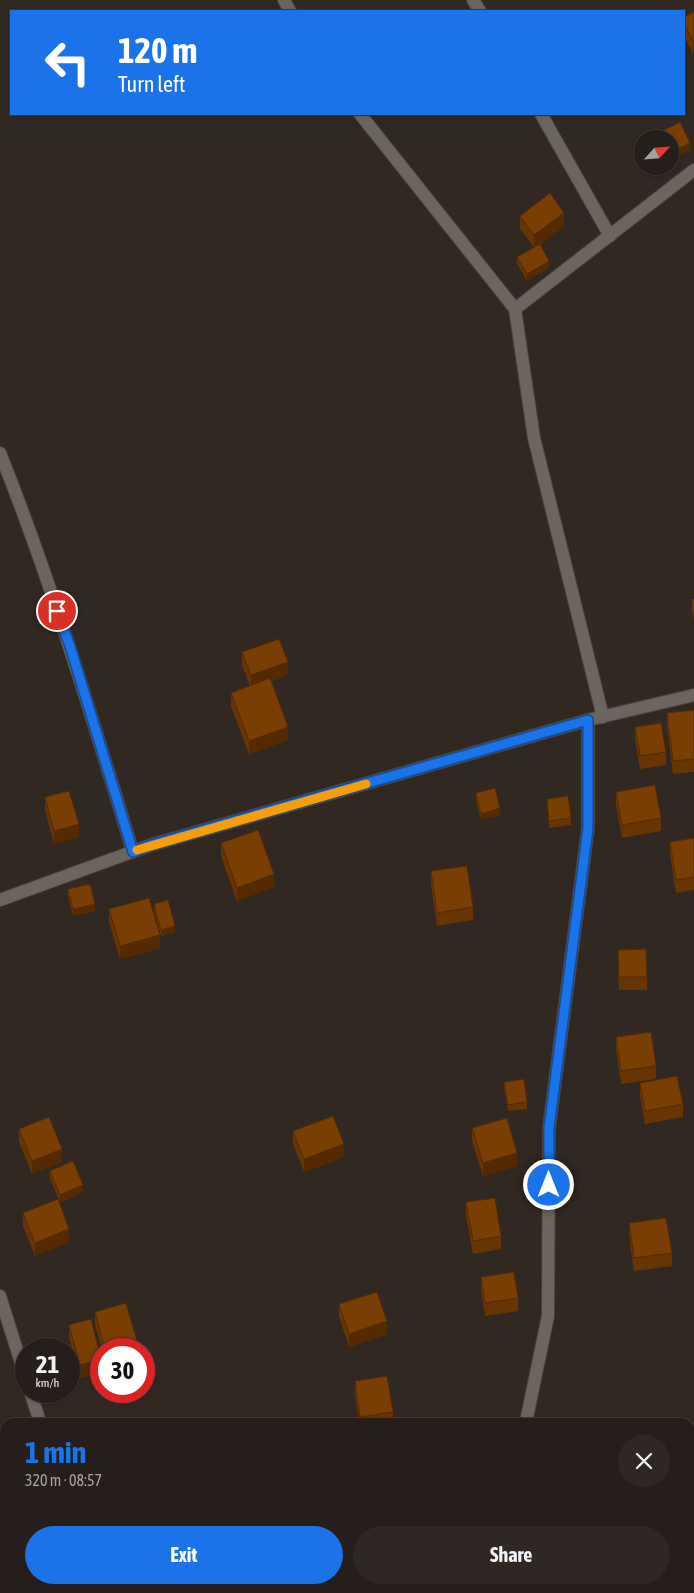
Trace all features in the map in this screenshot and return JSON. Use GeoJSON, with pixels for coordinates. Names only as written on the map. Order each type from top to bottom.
{"type":"FeatureCollection","features":[{"type":"Feature","properties":{"kind":"street"},"geometry":{"type":"LineString","coordinates":[[361,115],[515,310],[534,438],[603,717]]}},
{"type":"Feature","properties":{"kind":"street"},"geometry":{"type":"LineString","coordinates":[[542,115],[610,236]]}},
{"type":"Feature","properties":{"kind":"street"},"geometry":{"type":"LineString","coordinates":[[515,310],[694,170]]}},
{"type":"Feature","properties":{"kind":"street"},"geometry":{"type":"LineString","coordinates":[[0,453],[70,646],[133,852]]}},
{"type":"Feature","properties":{"kind":"street"},"geometry":{"type":"LineString","coordinates":[[0,900],[151,845],[588,720],[694,695]]}},
{"type":"Feature","properties":{"kind":"street"},"geometry":{"type":"LineString","coordinates":[[527,1418],[548,1316],[549,1128],[588,828],[588,720]]}},
{"type":"Feature","properties":{"kind":"street"},"geometry":{"type":"LineString","coordinates":[[0,1296],[15,1344]]}},
{"type":"Feature","properties":{"kind":"street"},"geometry":{"type":"LineString","coordinates":[[34,1403],[39,1418]]}},
{"type":"Feature","properties":{"kind":"building"},"geometry":{"type":"Polygon","coordinates":[[[694,12],[693,41],[685,25],[685,16],[694,12]]]}},
{"type":"Feature","properties":{"kind":"building"},"geometry":{"type":"Polygon","coordinates":[[[680,122],[690,143],[679,148],[679,130],[665,130],[680,122]]]}},
{"type":"Feature","properties":{"kind":"building"},"geometry":{"type":"Polygon","coordinates":[[[550,193],[564,213],[534,235],[520,216],[550,193]]]}},
{"type":"Feature","properties":{"kind":"building"},"geometry":{"type":"Polygon","coordinates":[[[540,244],[549,261],[527,274],[517,257],[540,244]]]}},
{"type":"Feature","properties":{"kind":"building"},"geometry":{"type":"Polygon","coordinates":[[[279,639],[288,662],[251,675],[242,652],[279,639]]]}},
{"type":"Feature","properties":{"kind":"building"},"geometry":{"type":"Polygon","coordinates":[[[270,678],[288,727],[249,741],[231,693],[270,678]]]}},
{"type":"Feature","properties":{"kind":"building"},"geometry":{"type":"Polygon","coordinates":[[[694,710],[694,759],[673,761],[667,713],[694,710]]]}},
{"type":"Feature","properties":{"kind":"building"},"geometry":{"type":"Polygon","coordinates":[[[661,723],[666,752],[640,756],[635,727],[661,723]]]}},
{"type":"Feature","properties":{"kind":"building"},"geometry":{"type":"Polygon","coordinates":[[[655,785],[661,818],[622,825],[616,792],[655,785]]]}},
{"type":"Feature","properties":{"kind":"building"},"geometry":{"type":"Polygon","coordinates":[[[495,788],[500,808],[481,814],[476,793],[495,788]]]}},
{"type":"Feature","properties":{"kind":"building"},"geometry":{"type":"Polygon","coordinates":[[[69,791],[79,824],[54,831],[45,797],[69,791]]]}},
{"type":"Feature","properties":{"kind":"building"},"geometry":{"type":"Polygon","coordinates":[[[568,796],[571,818],[549,821],[547,799],[568,796]]]}},
{"type":"Feature","properties":{"kind":"building"},"geometry":{"type":"Polygon","coordinates":[[[258,830],[274,874],[237,888],[221,843],[258,830]]]}},
{"type":"Feature","properties":{"kind":"building"},"geometry":{"type":"Polygon","coordinates":[[[694,838],[694,877],[676,880],[670,842],[694,838]]]}},
{"type":"Feature","properties":{"kind":"building"},"geometry":{"type":"Polygon","coordinates":[[[467,866],[473,907],[437,913],[431,871],[467,866]]]}},
{"type":"Feature","properties":{"kind":"building"},"geometry":{"type":"Polygon","coordinates":[[[90,884],[95,904],[73,909],[68,889],[90,884]]]}},
{"type":"Feature","properties":{"kind":"building"},"geometry":{"type":"Polygon","coordinates":[[[149,898],[160,935],[120,946],[109,909],[149,898]]]}},
{"type":"Feature","properties":{"kind":"building"},"geometry":{"type":"Polygon","coordinates":[[[168,900],[175,926],[161,930],[154,904],[168,900]]]}},
{"type":"Feature","properties":{"kind":"building"},"geometry":{"type":"Polygon","coordinates":[[[646,949],[647,977],[619,977],[618,950],[646,949]]]}},
{"type":"Feature","properties":{"kind":"building"},"geometry":{"type":"Polygon","coordinates":[[[651,1032],[656,1066],[621,1071],[616,1037],[651,1032]]]}},
{"type":"Feature","properties":{"kind":"building"},"geometry":{"type":"Polygon","coordinates":[[[677,1076],[683,1104],[645,1111],[640,1083],[677,1076]]]}},
{"type":"Feature","properties":{"kind":"building"},"geometry":{"type":"Polygon","coordinates":[[[524,1079],[527,1102],[508,1105],[504,1082],[524,1079]]]}},
{"type":"Feature","properties":{"kind":"building"},"geometry":{"type":"Polygon","coordinates":[[[333,1116],[344,1144],[304,1159],[293,1131],[333,1116]]]}},
{"type":"Feature","properties":{"kind":"building"},"geometry":{"type":"Polygon","coordinates":[[[49,1117],[62,1149],[32,1161],[19,1129],[49,1117]]]}},
{"type":"Feature","properties":{"kind":"building"},"geometry":{"type":"Polygon","coordinates":[[[507,1118],[517,1153],[483,1163],[472,1128],[507,1118]]]}},
{"type":"Feature","properties":{"kind":"building"},"geometry":{"type":"Polygon","coordinates":[[[73,1161],[83,1185],[60,1195],[50,1171],[73,1161]]]}},
{"type":"Feature","properties":{"kind":"building"},"geometry":{"type":"Polygon","coordinates":[[[495,1198],[501,1236],[473,1241],[466,1202],[495,1198]]]}},
{"type":"Feature","properties":{"kind":"building"},"geometry":{"type":"Polygon","coordinates":[[[58,1199],[69,1229],[35,1243],[23,1213],[58,1199]]]}},
{"type":"Feature","properties":{"kind":"building"},"geometry":{"type":"Polygon","coordinates":[[[666,1218],[672,1253],[634,1258],[629,1223],[666,1218]]]}},
{"type":"Feature","properties":{"kind":"building"},"geometry":{"type":"Polygon","coordinates":[[[514,1272],[518,1298],[485,1303],[481,1277],[514,1272]]]}},
{"type":"Feature","properties":{"kind":"building"},"geometry":{"type":"Polygon","coordinates":[[[377,1292],[387,1321],[349,1334],[339,1304],[377,1292]]]}},
{"type":"Feature","properties":{"kind":"building"},"geometry":{"type":"Polygon","coordinates":[[[126,1303],[136,1338],[102,1338],[95,1312],[126,1303]]]}},
{"type":"Feature","properties":{"kind":"building"},"geometry":{"type":"Polygon","coordinates":[[[91,1319],[96,1338],[90,1338],[90,1362],[80,1365],[80,1338],[73,1338],[69,1325],[91,1319]]]}},
{"type":"Feature","properties":{"kind":"building"},"geometry":{"type":"Polygon","coordinates":[[[387,1376],[393,1412],[360,1417],[355,1381],[387,1376]]]}},
{"type":"Feature","properties":{"kind":"slow traffic"},"geometry":{"type":"LineString","coordinates":[[137,850],[366,784]]}},
{"type":"Feature","properties":{"kind":"route"},"geometry":{"type":"LineString","coordinates":[[57,611],[70,646],[133,852],[151,845],[588,720],[588,828],[549,1128],[549,1185]]}}]}
